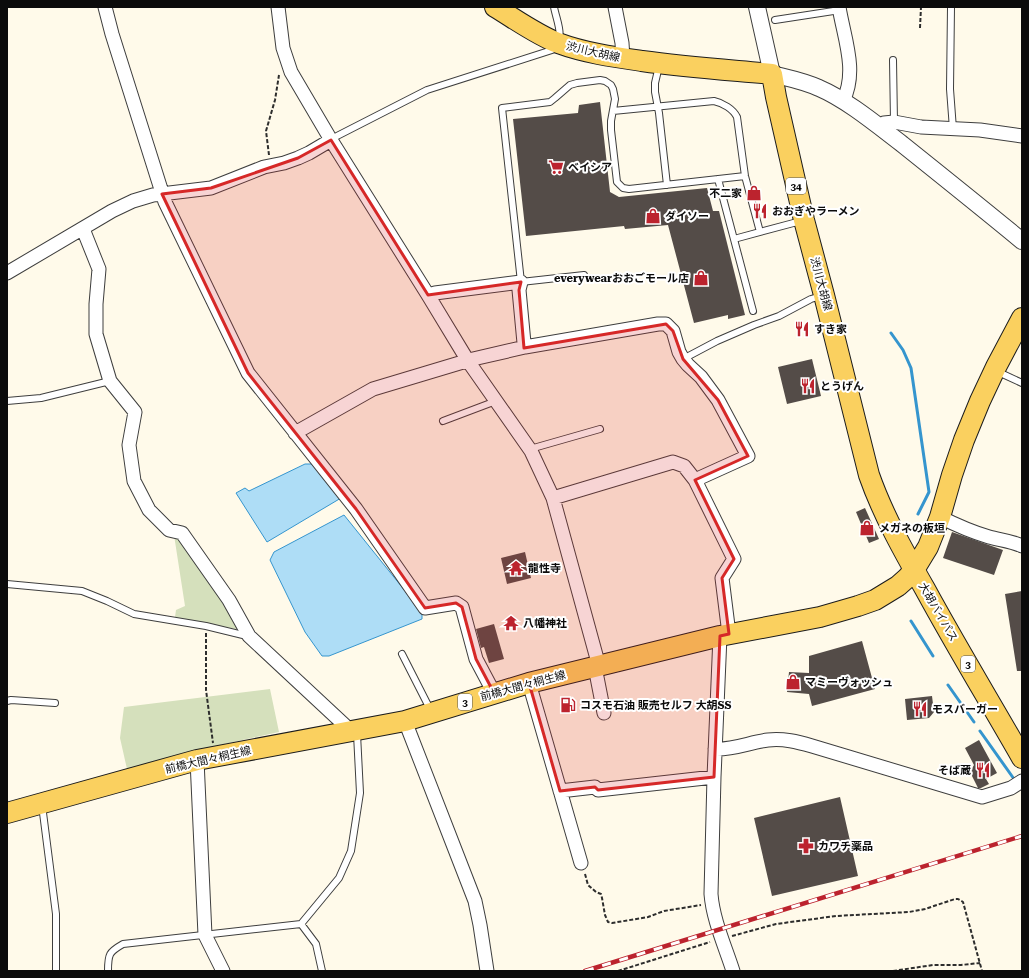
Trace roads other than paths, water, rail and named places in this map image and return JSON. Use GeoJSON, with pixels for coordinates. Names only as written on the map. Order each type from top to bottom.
{"type":"FeatureCollection","features":[{"type":"Feature","properties":{"kind":"main road","name":"渋川大胡線"},"geometry":{"type":"LineString","coordinates":[[495,7],[542,36],[558,43],[593,53],[684,67],[772,74],[804,220],[869,475],[883,511],[914,570]]}},
{"type":"Feature","properties":{"kind":"main road"},"geometry":{"type":"LineString","coordinates":[[914,570],[932,539],[964,440],[980,401],[1022,318]]}},
{"type":"Feature","properties":{"kind":"main road","name":"前橋大間々桐生線"},"geometry":{"type":"LineString","coordinates":[[7,813],[206,758],[405,721],[529,683],[724,635],[820,617],[875,600],[898,586],[914,570]]}},
{"type":"Feature","properties":{"kind":"main road","name":"大胡バイパス"},"geometry":{"type":"LineString","coordinates":[[914,570],[1022,758]]}},
{"type":"Feature","properties":{"kind":"street"},"geometry":{"type":"LineString","coordinates":[[105,7],[112,34],[160,183],[162,194],[248,373],[356,509],[424,608],[456,603],[462,608],[476,659],[494,693]]}},
{"type":"Feature","properties":{"kind":"street"},"geometry":{"type":"LineString","coordinates":[[278,7],[283,48],[291,72],[331,140],[468,361],[530,449],[553,498],[597,666],[604,713]]}},
{"type":"Feature","properties":{"kind":"street"},"geometry":{"type":"LineString","coordinates":[[615,7],[622,43],[623,58]]}},
{"type":"Feature","properties":{"kind":"street"},"geometry":{"type":"LineString","coordinates":[[757,7],[772,74],[819,88],[843,101],[879,126],[1022,241]]}},
{"type":"Feature","properties":{"kind":"street"},"geometry":{"type":"LineString","coordinates":[[839,9],[850,73],[848,90],[843,101]]}},
{"type":"Feature","properties":{"kind":"street"},"geometry":{"type":"LineString","coordinates":[[879,126],[884,123],[894,122],[921,127],[980,130],[1022,136]]}},
{"type":"Feature","properties":{"kind":"street"},"geometry":{"type":"LineString","coordinates":[[7,273],[112,211],[127,204],[145,197],[211,188],[271,165],[284,163],[298,158],[331,140]]}},
{"type":"Feature","properties":{"kind":"street"},"geometry":{"type":"LineString","coordinates":[[83,229],[99,269],[96,304],[96,334],[110,381],[135,412],[129,445],[134,481],[149,510],[169,530],[182,534],[229,600],[249,636],[354,730]]}},
{"type":"Feature","properties":{"kind":"street"},"geometry":{"type":"LineString","coordinates":[[428,295],[521,282],[519,290],[525,347]]}},
{"type":"Feature","properties":{"kind":"street"},"geometry":{"type":"LineString","coordinates":[[295,433],[373,389],[473,359],[525,347],[658,324],[666,324],[673,331],[683,360],[701,377],[718,400],[748,456],[695,480]]}},
{"type":"Feature","properties":{"kind":"street"},"geometry":{"type":"LineString","coordinates":[[553,498],[673,462],[684,466],[695,480],[734,559],[722,578],[724,635],[715,749],[711,886],[712,903],[733,971]]}},
{"type":"Feature","properties":{"kind":"street"},"geometry":{"type":"LineString","coordinates":[[940,517],[989,537],[1012,542],[1022,546]]}},
{"type":"Feature","properties":{"kind":"street"},"geometry":{"type":"LineString","coordinates":[[529,683],[581,863]]}},
{"type":"Feature","properties":{"kind":"street"},"geometry":{"type":"LineString","coordinates":[[405,721],[475,901],[487,971]]}},
{"type":"Feature","properties":{"kind":"street"},"geometry":{"type":"LineString","coordinates":[[715,749],[723,750],[769,740],[791,741],[982,797],[1011,788],[1022,782]]}},
{"type":"Feature","properties":{"kind":"street"},"geometry":{"type":"LineString","coordinates":[[206,758],[205,935],[223,971]]}},
{"type":"Feature","properties":{"kind":"street"},"geometry":{"type":"LineString","coordinates":[[560,790],[595,786],[598,790],[714,777]]}},
{"type":"Feature","properties":{"kind":"lane"},"geometry":{"type":"LineString","coordinates":[[331,140],[427,90],[552,50],[558,43],[560,36],[554,7]]}},
{"type":"Feature","properties":{"kind":"lane"},"geometry":{"type":"LineString","coordinates":[[951,7],[950,89],[953,129]]}},
{"type":"Feature","properties":{"kind":"lane"},"geometry":{"type":"LineString","coordinates":[[775,20],[839,9]]}},
{"type":"Feature","properties":{"kind":"lane"},"geometry":{"type":"LineString","coordinates":[[893,60],[894,122]]}},
{"type":"Feature","properties":{"kind":"lane"},"geometry":{"type":"LineString","coordinates":[[659,63],[655,83],[656,99],[667,185]]}},
{"type":"Feature","properties":{"kind":"lane"},"geometry":{"type":"LineString","coordinates":[[584,275],[521,282],[502,108],[550,102],[570,85],[600,80],[605,81],[614,89],[615,99],[610,121],[610,130],[617,182],[623,188],[629,189],[745,176]]}},
{"type":"Feature","properties":{"kind":"lane"},"geometry":{"type":"LineString","coordinates":[[613,111],[714,101],[730,108],[735,112],[737,117],[745,176],[760,232]]}},
{"type":"Feature","properties":{"kind":"lane"},"geometry":{"type":"LineString","coordinates":[[718,179],[752,311]]}},
{"type":"Feature","properties":{"kind":"lane"},"geometry":{"type":"LineString","coordinates":[[734,239],[804,220]]}},
{"type":"Feature","properties":{"kind":"lane"},"geometry":{"type":"LineString","coordinates":[[683,360],[717,341],[779,316],[811,299],[824,295]]}},
{"type":"Feature","properties":{"kind":"lane"},"geometry":{"type":"LineString","coordinates":[[995,370],[1022,383]]}},
{"type":"Feature","properties":{"kind":"lane"},"geometry":{"type":"LineString","coordinates":[[7,401],[41,398],[110,381]]}},
{"type":"Feature","properties":{"kind":"lane"},"geometry":{"type":"LineString","coordinates":[[443,421],[496,401]]}},
{"type":"Feature","properties":{"kind":"lane"},"geometry":{"type":"LineString","coordinates":[[530,449],[600,429]]}},
{"type":"Feature","properties":{"kind":"lane"},"geometry":{"type":"LineString","coordinates":[[7,584],[82,591],[134,614],[206,626],[249,636]]}},
{"type":"Feature","properties":{"kind":"lane"},"geometry":{"type":"LineString","coordinates":[[402,654],[431,713]]}},
{"type":"Feature","properties":{"kind":"lane"},"geometry":{"type":"LineString","coordinates":[[7,701],[55,703]]}},
{"type":"Feature","properties":{"kind":"lane"},"geometry":{"type":"LineString","coordinates":[[108,971],[108,960],[112,950],[123,944],[301,924],[339,878],[351,851],[360,793],[354,730]]}},
{"type":"Feature","properties":{"kind":"lane"},"geometry":{"type":"LineString","coordinates":[[42,803],[56,914],[56,971]]}},
{"type":"Feature","properties":{"kind":"lane"},"geometry":{"type":"LineString","coordinates":[[301,924],[316,944],[322,971]]}},
{"type":"Feature","properties":{"kind":"water"},"geometry":{"type":"Polygon","coordinates":[[[305,464],[312,464],[341,498],[267,542],[236,493],[245,488],[249,491],[305,464]]]}},
{"type":"Feature","properties":{"kind":"water"},"geometry":{"type":"Polygon","coordinates":[[[344,515],[422,612],[422,619],[329,656],[322,656],[305,632],[270,560],[274,552],[344,515]]]}},
{"type":"Feature","properties":{"kind":"waterway"},"geometry":{"type":"LineString","coordinates":[[891,333],[903,350],[911,368],[929,492],[918,514]]}},
{"type":"Feature","properties":{"kind":"waterway"},"geometry":{"type":"LineString","coordinates":[[911,621],[933,656]]}},
{"type":"Feature","properties":{"kind":"waterway"},"geometry":{"type":"LineString","coordinates":[[948,685],[974,722]]}},
{"type":"Feature","properties":{"kind":"waterway"},"geometry":{"type":"LineString","coordinates":[[980,731],[1014,779]]}},
{"type":"Feature","properties":{"kind":"railway"},"geometry":{"type":"LineString","coordinates":[[585,971],[1022,836]]}},
{"type":"Feature","properties":{"kind":"place","name":"ベイシア"},"geometry":{"type":"Point","coordinates":[556,167]}},
{"type":"Feature","properties":{"kind":"place","name":"不二家"},"geometry":{"type":"Point","coordinates":[754,193]}},
{"type":"Feature","properties":{"kind":"place","name":"おおぎやラーメン"},"geometry":{"type":"Point","coordinates":[760,211]}},
{"type":"Feature","properties":{"kind":"place","name":"ダイソー"},"geometry":{"type":"Point","coordinates":[653,216]}},
{"type":"Feature","properties":{"kind":"place","name":"everywearおおごモール店"},"geometry":{"type":"Point","coordinates":[701,278]}},
{"type":"Feature","properties":{"kind":"place","name":"すき家"},"geometry":{"type":"Point","coordinates":[802,329]}},
{"type":"Feature","properties":{"kind":"place","name":"とうげん"},"geometry":{"type":"Point","coordinates":[808,386]}},
{"type":"Feature","properties":{"kind":"place","name":"メガネの板垣"},"geometry":{"type":"Point","coordinates":[867,528]}},
{"type":"Feature","properties":{"kind":"place","name":"龍性寺"},"geometry":{"type":"Point","coordinates":[516,568]}},
{"type":"Feature","properties":{"kind":"place","name":"八幡神社"},"geometry":{"type":"Point","coordinates":[511,623]}},
{"type":"Feature","properties":{"kind":"place","name":"マミーヴォッシュ"},"geometry":{"type":"Point","coordinates":[793,682]}},
{"type":"Feature","properties":{"kind":"place","name":"コスモ石油 販売セルフ 大胡SS"},"geometry":{"type":"Point","coordinates":[568,705]}},
{"type":"Feature","properties":{"kind":"place","name":"モスバーガー"},"geometry":{"type":"Point","coordinates":[920,709]}},
{"type":"Feature","properties":{"kind":"place","name":"そば蔵"},"geometry":{"type":"Point","coordinates":[983,770]}},
{"type":"Feature","properties":{"kind":"place","name":"カワチ薬品"},"geometry":{"type":"Point","coordinates":[806,846]}}]}
